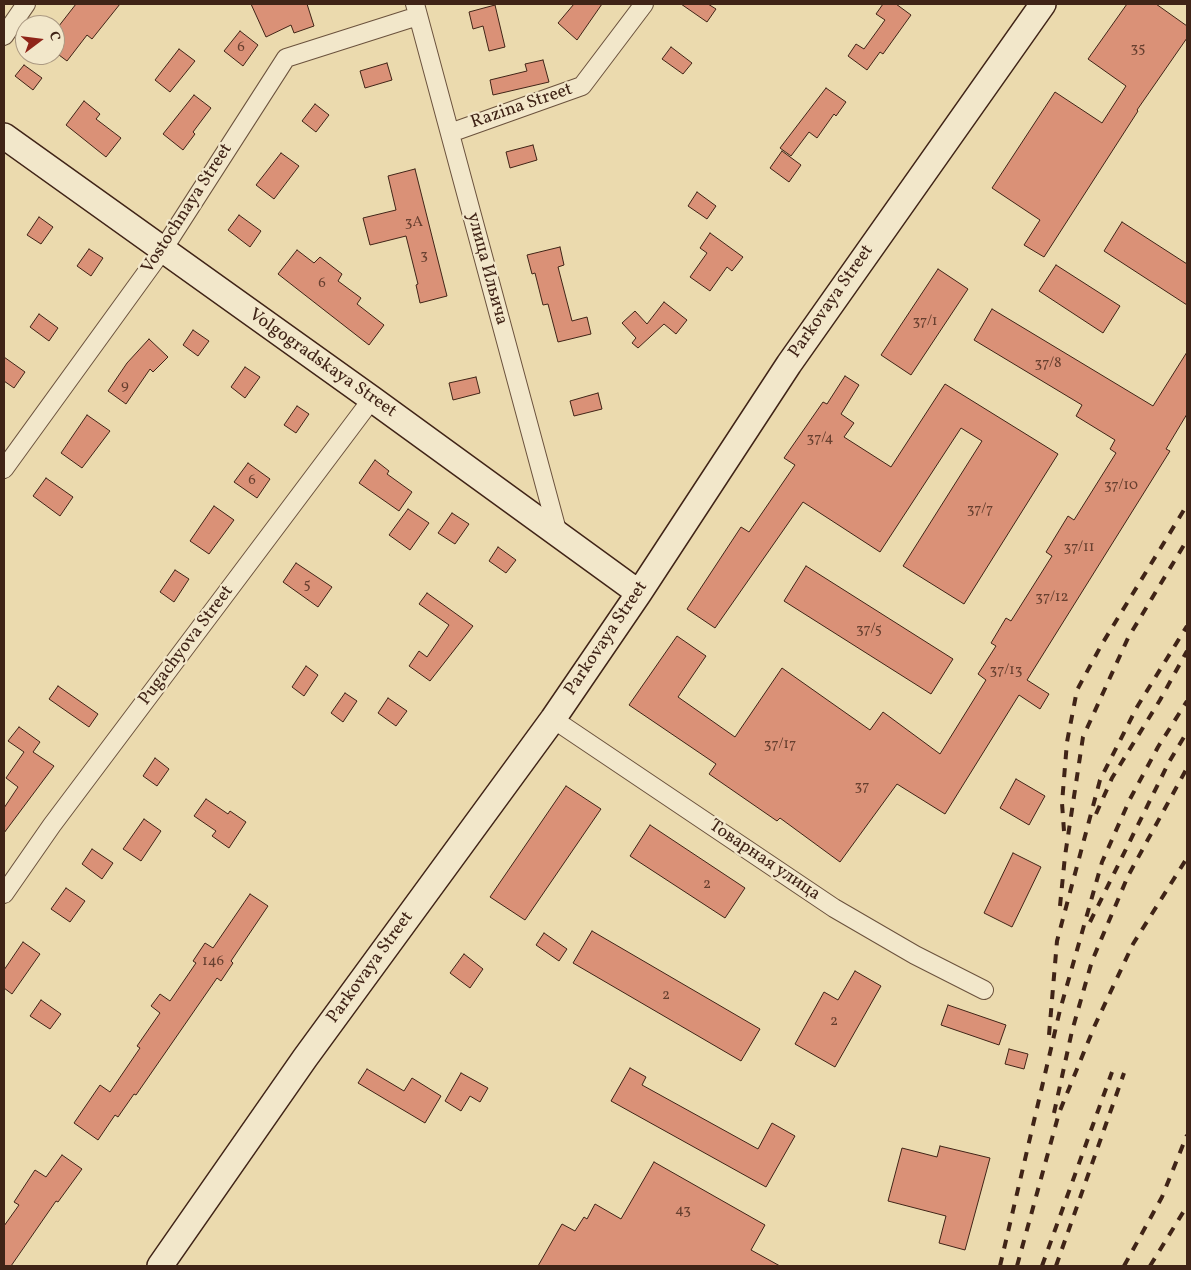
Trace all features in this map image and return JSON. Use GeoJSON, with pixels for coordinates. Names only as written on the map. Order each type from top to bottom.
{"type":"FeatureCollection","features":[{"type":"Feature","properties":{"kind":"main road","name":"Parkovaya Street"},"geometry":{"type":"LineString","coordinates":[[160,1266],[305,1058],[553,719],[639,593],[789,364],[1043,4]]}},
{"type":"Feature","properties":{"kind":"main road","name":"Volgogradskaya Street"},"geometry":{"type":"LineString","coordinates":[[4,136],[639,593]]}},
{"type":"Feature","properties":{"kind":"street"},"geometry":{"type":"LineString","coordinates":[[4,36],[26,4]]}},
{"type":"Feature","properties":{"kind":"street","name":"Razina Street"},"geometry":{"type":"LineString","coordinates":[[450,133],[582,86],[644,4]]}},
{"type":"Feature","properties":{"kind":"street","name":"улица Ильича"},"geometry":{"type":"LineString","coordinates":[[417,10],[558,534]]}},
{"type":"Feature","properties":{"kind":"street","name":"Vostochnaya Street"},"geometry":{"type":"LineString","coordinates":[[4,469],[162,251],[286,58],[417,10]]}},
{"type":"Feature","properties":{"kind":"street","name":"Pugachyova Street"},"geometry":{"type":"LineString","coordinates":[[4,894],[52,825],[372,399]]}},
{"type":"Feature","properties":{"kind":"street","name":"Товарная улица"},"geometry":{"type":"LineString","coordinates":[[553,719],[834,908],[914,956],[984,990]]}},
{"type":"Feature","properties":{"kind":"building"},"geometry":{"type":"Polygon","coordinates":[[[76,4],[120,4],[92,39],[87,35],[67,61],[65,60],[65,18],[76,4]]]}},
{"type":"Feature","properties":{"kind":"building"},"geometry":{"type":"Polygon","coordinates":[[[251,4],[307,4],[314,26],[294,33],[291,25],[266,37],[251,4]]]}},
{"type":"Feature","properties":{"kind":"building"},"geometry":{"type":"Polygon","coordinates":[[[574,4],[602,4],[577,40],[558,23],[574,4]]]}},
{"type":"Feature","properties":{"kind":"building"},"geometry":{"type":"Polygon","coordinates":[[[681,4],[708,4],[716,9],[707,22],[681,4]]]}},
{"type":"Feature","properties":{"kind":"building"},"geometry":{"type":"Polygon","coordinates":[[[883,4],[896,4],[911,15],[883,54],[880,52],[867,70],[848,56],[856,44],[864,49],[885,20],[876,14],[883,4]]]}},
{"type":"Feature","properties":{"kind":"building"},"geometry":{"type":"Polygon","coordinates":[[[1127,4],[1156,4],[1187,26],[1187,38],[1137,110],[1044,257],[1024,245],[1040,220],[992,188],[1055,92],[1102,123],[1126,86],[1088,59],[1127,4]]]}},
{"type":"Feature","properties":{"kind":"building"},"geometry":{"type":"Polygon","coordinates":[[[495,5],[505,47],[489,51],[483,26],[473,29],[469,12],[495,5]]]}},
{"type":"Feature","properties":{"kind":"building"},"geometry":{"type":"Polygon","coordinates":[[[240,31],[258,45],[243,66],[224,51],[240,31]]]}},
{"type":"Feature","properties":{"kind":"building"},"geometry":{"type":"Polygon","coordinates":[[[671,47],[692,63],[683,74],[662,59],[671,47]]]}},
{"type":"Feature","properties":{"kind":"building"},"geometry":{"type":"Polygon","coordinates":[[[179,49],[195,61],[170,92],[155,80],[179,49]]]}},
{"type":"Feature","properties":{"kind":"building"},"geometry":{"type":"Polygon","coordinates":[[[543,60],[549,82],[493,95],[490,80],[527,71],[525,64],[543,60]]]}},
{"type":"Feature","properties":{"kind":"building"},"geometry":{"type":"Polygon","coordinates":[[[387,63],[392,80],[365,88],[360,71],[387,63]]]}},
{"type":"Feature","properties":{"kind":"building"},"geometry":{"type":"Polygon","coordinates":[[[24,65],[42,78],[33,90],[15,76],[24,65]]]}},
{"type":"Feature","properties":{"kind":"building"},"geometry":{"type":"Polygon","coordinates":[[[826,88],[846,102],[836,116],[834,114],[817,138],[809,132],[791,156],[780,148],[826,88]]]}},
{"type":"Feature","properties":{"kind":"building"},"geometry":{"type":"Polygon","coordinates":[[[194,95],[211,108],[193,132],[195,134],[183,150],[163,134],[194,95]]]}},
{"type":"Feature","properties":{"kind":"building"},"geometry":{"type":"Polygon","coordinates":[[[84,101],[100,114],[96,119],[121,138],[106,157],[66,125],[84,101]]]}},
{"type":"Feature","properties":{"kind":"building"},"geometry":{"type":"Polygon","coordinates":[[[315,104],[329,115],[316,132],[302,121],[315,104]]]}},
{"type":"Feature","properties":{"kind":"building"},"geometry":{"type":"Polygon","coordinates":[[[533,145],[537,160],[510,168],[506,152],[533,145]]]}},
{"type":"Feature","properties":{"kind":"building"},"geometry":{"type":"Polygon","coordinates":[[[782,151],[801,165],[789,182],[770,168],[782,151]]]}},
{"type":"Feature","properties":{"kind":"building"},"geometry":{"type":"Polygon","coordinates":[[[281,153],[299,166],[274,199],[256,185],[281,153]]]}},
{"type":"Feature","properties":{"kind":"building"},"geometry":{"type":"Polygon","coordinates":[[[415,169],[447,296],[420,303],[416,285],[418,284],[406,236],[370,245],[363,218],[396,210],[388,176],[415,169]]]}},
{"type":"Feature","properties":{"kind":"building"},"geometry":{"type":"Polygon","coordinates":[[[697,192],[716,206],[707,219],[688,206],[697,192]]]}},
{"type":"Feature","properties":{"kind":"building"},"geometry":{"type":"Polygon","coordinates":[[[239,215],[261,231],[250,247],[228,230],[239,215]]]}},
{"type":"Feature","properties":{"kind":"building"},"geometry":{"type":"Polygon","coordinates":[[[39,217],[53,227],[41,244],[27,235],[39,217]]]}},
{"type":"Feature","properties":{"kind":"building"},"geometry":{"type":"Polygon","coordinates":[[[1122,222],[1187,264],[1187,305],[1104,251],[1122,222]]]}},
{"type":"Feature","properties":{"kind":"building"},"geometry":{"type":"Polygon","coordinates":[[[710,233],[743,257],[732,271],[727,267],[710,291],[690,277],[707,253],[700,248],[710,233]]]}},
{"type":"Feature","properties":{"kind":"building"},"geometry":{"type":"Polygon","coordinates":[[[560,247],[564,265],[558,267],[572,321],[587,317],[591,334],[558,342],[548,304],[543,305],[535,273],[532,274],[527,255],[560,247]]]}},
{"type":"Feature","properties":{"kind":"building"},"geometry":{"type":"Polygon","coordinates":[[[89,249],[103,258],[91,276],[77,266],[89,249]]]}},
{"type":"Feature","properties":{"kind":"building"},"geometry":{"type":"Polygon","coordinates":[[[297,250],[314,263],[320,257],[342,274],[338,281],[361,298],[357,304],[384,325],[369,345],[278,274],[297,250]]]}},
{"type":"Feature","properties":{"kind":"building"},"geometry":{"type":"Polygon","coordinates":[[[1056,265],[1120,306],[1103,333],[1039,291],[1056,265]]]}},
{"type":"Feature","properties":{"kind":"building"},"geometry":{"type":"Polygon","coordinates":[[[938,269],[968,289],[911,375],[881,355],[938,269]]]}},
{"type":"Feature","properties":{"kind":"building"},"geometry":{"type":"Polygon","coordinates":[[[664,302],[687,320],[676,334],[664,324],[638,348],[632,343],[636,338],[622,323],[635,311],[647,324],[664,302]]]}},
{"type":"Feature","properties":{"kind":"building"},"geometry":{"type":"Polygon","coordinates":[[[992,309],[1153,406],[1187,352],[1187,414],[1166,449],[1170,451],[1027,680],[1049,694],[1040,709],[1019,695],[945,814],[897,784],[840,862],[780,818],[777,821],[709,774],[716,764],[629,705],[677,636],[706,656],[678,697],[735,737],[782,668],[870,730],[883,712],[940,754],[986,680],[978,674],[996,646],[991,643],[1006,618],[1011,621],[1052,556],[1046,552],[1068,516],[1074,520],[1116,453],[1110,449],[1115,440],[1076,416],[1082,405],[974,340],[992,309]]]}},
{"type":"Feature","properties":{"kind":"building"},"geometry":{"type":"Polygon","coordinates":[[[39,314],[58,328],[49,341],[30,327],[39,314]]]}},
{"type":"Feature","properties":{"kind":"building"},"geometry":{"type":"Polygon","coordinates":[[[193,330],[209,341],[198,356],[183,345],[193,330]]]}},
{"type":"Feature","properties":{"kind":"building"},"geometry":{"type":"Polygon","coordinates":[[[149,339],[168,357],[153,372],[150,369],[126,404],[108,391],[127,363],[149,339]]]}},
{"type":"Feature","properties":{"kind":"building"},"geometry":{"type":"Polygon","coordinates":[[[4,357],[25,372],[14,388],[4,381],[4,357]]]}},
{"type":"Feature","properties":{"kind":"building"},"geometry":{"type":"Polygon","coordinates":[[[245,367],[260,377],[245,398],[231,387],[245,367]]]}},
{"type":"Feature","properties":{"kind":"building"},"geometry":{"type":"Polygon","coordinates":[[[845,376],[859,385],[841,414],[854,423],[844,437],[891,467],[945,384],[1058,454],[964,604],[903,566],[982,441],[961,428],[880,552],[803,502],[715,628],[687,609],[741,527],[749,532],[795,465],[784,458],[823,402],[827,404],[845,376]]]}},
{"type":"Feature","properties":{"kind":"building"},"geometry":{"type":"Polygon","coordinates":[[[476,377],[480,393],[453,400],[449,383],[476,377]]]}},
{"type":"Feature","properties":{"kind":"building"},"geometry":{"type":"Polygon","coordinates":[[[598,393],[602,409],[574,416],[570,401],[598,393]]]}},
{"type":"Feature","properties":{"kind":"building"},"geometry":{"type":"Polygon","coordinates":[[[297,406],[309,414],[296,433],[284,425],[297,406]]]}},
{"type":"Feature","properties":{"kind":"building"},"geometry":{"type":"Polygon","coordinates":[[[87,415],[110,431],[82,468],[61,453],[87,415]]]}},
{"type":"Feature","properties":{"kind":"building"},"geometry":{"type":"Polygon","coordinates":[[[375,460],[389,471],[387,474],[412,492],[399,511],[359,483],[375,460]]]}},
{"type":"Feature","properties":{"kind":"building"},"geometry":{"type":"Polygon","coordinates":[[[248,463],[270,479],[257,498],[234,482],[248,463]]]}},
{"type":"Feature","properties":{"kind":"building"},"geometry":{"type":"Polygon","coordinates":[[[46,478],[73,497],[60,516],[33,496],[46,478]]]}},
{"type":"Feature","properties":{"kind":"building"},"geometry":{"type":"Polygon","coordinates":[[[214,506],[234,520],[209,554],[190,541],[214,506]]]}},
{"type":"Feature","properties":{"kind":"building"},"geometry":{"type":"Polygon","coordinates":[[[408,509],[429,523],[410,550],[389,535],[408,509]]]}},
{"type":"Feature","properties":{"kind":"building"},"geometry":{"type":"Polygon","coordinates":[[[452,513],[469,524],[455,544],[438,533],[452,513]]]}},
{"type":"Feature","properties":{"kind":"building"},"geometry":{"type":"Polygon","coordinates":[[[498,547],[516,560],[506,573],[489,561],[498,547]]]}},
{"type":"Feature","properties":{"kind":"building"},"geometry":{"type":"Polygon","coordinates":[[[296,563],[332,587],[318,607],[283,582],[296,563]]]}},
{"type":"Feature","properties":{"kind":"building"},"geometry":{"type":"Polygon","coordinates":[[[806,566],[953,659],[931,694],[784,601],[806,566]]]}},
{"type":"Feature","properties":{"kind":"building"},"geometry":{"type":"Polygon","coordinates":[[[175,570],[189,579],[174,602],[160,592],[175,570]]]}},
{"type":"Feature","properties":{"kind":"building"},"geometry":{"type":"Polygon","coordinates":[[[427,593],[473,626],[430,681],[409,666],[419,651],[427,657],[449,625],[419,604],[427,593]]]}},
{"type":"Feature","properties":{"kind":"building"},"geometry":{"type":"Polygon","coordinates":[[[306,666],[318,675],[304,696],[292,687],[306,666]]]}},
{"type":"Feature","properties":{"kind":"building"},"geometry":{"type":"Polygon","coordinates":[[[58,686],[98,714],[89,727],[49,699],[58,686]]]}},
{"type":"Feature","properties":{"kind":"building"},"geometry":{"type":"Polygon","coordinates":[[[345,693],[357,701],[343,722],[331,713],[345,693]]]}},
{"type":"Feature","properties":{"kind":"building"},"geometry":{"type":"Polygon","coordinates":[[[388,698],[407,711],[396,726],[378,713],[388,698]]]}},
{"type":"Feature","properties":{"kind":"building"},"geometry":{"type":"Polygon","coordinates":[[[19,727],[40,742],[33,752],[54,766],[4,833],[4,808],[18,787],[6,778],[24,752],[8,741],[19,727]]]}},
{"type":"Feature","properties":{"kind":"building"},"geometry":{"type":"Polygon","coordinates":[[[155,758],[169,769],[157,786],[143,776],[155,758]]]}},
{"type":"Feature","properties":{"kind":"building"},"geometry":{"type":"Polygon","coordinates":[[[1016,779],[1045,796],[1029,825],[1000,808],[1016,779]]]}},
{"type":"Feature","properties":{"kind":"building"},"geometry":{"type":"Polygon","coordinates":[[[566,786],[601,809],[525,920],[490,897],[566,786]]]}},
{"type":"Feature","properties":{"kind":"building"},"geometry":{"type":"Polygon","coordinates":[[[206,799],[228,814],[230,811],[246,822],[229,848],[212,836],[216,831],[194,816],[206,799]]]}},
{"type":"Feature","properties":{"kind":"building"},"geometry":{"type":"Polygon","coordinates":[[[144,819],[161,831],[141,861],[123,849],[144,819]]]}},
{"type":"Feature","properties":{"kind":"building"},"geometry":{"type":"Polygon","coordinates":[[[650,825],[745,888],[725,918],[630,856],[650,825]]]}},
{"type":"Feature","properties":{"kind":"building"},"geometry":{"type":"Polygon","coordinates":[[[92,849],[113,863],[102,879],[82,864],[92,849]]]}},
{"type":"Feature","properties":{"kind":"building"},"geometry":{"type":"Polygon","coordinates":[[[1013,853],[1041,867],[1012,927],[984,913],[1013,853]]]}},
{"type":"Feature","properties":{"kind":"building"},"geometry":{"type":"Polygon","coordinates":[[[66,888],[85,901],[70,922],[51,909],[66,888]]]}},
{"type":"Feature","properties":{"kind":"building"},"geometry":{"type":"Polygon","coordinates":[[[250,894],[268,906],[231,961],[233,963],[221,981],[217,978],[136,1095],[134,1094],[118,1117],[115,1115],[98,1140],[74,1123],[100,1085],[110,1092],[140,1048],[137,1046],[160,1013],[151,1006],[160,994],[170,1001],[196,963],[193,961],[205,943],[213,948],[250,894]]]}},
{"type":"Feature","properties":{"kind":"building"},"geometry":{"type":"Polygon","coordinates":[[[592,931],[760,1029],[741,1061],[573,963],[592,931]]]}},
{"type":"Feature","properties":{"kind":"building"},"geometry":{"type":"Polygon","coordinates":[[[544,933],[567,949],[559,961],[536,945],[544,933]]]}},
{"type":"Feature","properties":{"kind":"building"},"geometry":{"type":"Polygon","coordinates":[[[23,942],[40,954],[12,994],[4,988],[4,970],[23,942]]]}},
{"type":"Feature","properties":{"kind":"building"},"geometry":{"type":"Polygon","coordinates":[[[464,954],[483,969],[470,988],[450,973],[464,954]]]}},
{"type":"Feature","properties":{"kind":"building"},"geometry":{"type":"Polygon","coordinates":[[[855,971],[881,986],[835,1067],[795,1044],[824,992],[838,1000],[855,971]]]}},
{"type":"Feature","properties":{"kind":"building"},"geometry":{"type":"Polygon","coordinates":[[[41,1000],[61,1014],[50,1029],[30,1016],[41,1000]]]}},
{"type":"Feature","properties":{"kind":"building"},"geometry":{"type":"Polygon","coordinates":[[[948,1005],[1006,1025],[999,1045],[941,1025],[948,1005]]]}},
{"type":"Feature","properties":{"kind":"building"},"geometry":{"type":"Polygon","coordinates":[[[1009,1049],[1028,1054],[1024,1069],[1005,1064],[1009,1049]]]}},
{"type":"Feature","properties":{"kind":"building"},"geometry":{"type":"Polygon","coordinates":[[[630,1068],[646,1077],[642,1085],[758,1149],[772,1123],[795,1136],[766,1187],[611,1101],[630,1068]]]}},
{"type":"Feature","properties":{"kind":"building"},"geometry":{"type":"Polygon","coordinates":[[[367,1069],[404,1091],[412,1078],[441,1096],[425,1123],[358,1083],[367,1069]]]}},
{"type":"Feature","properties":{"kind":"building"},"geometry":{"type":"Polygon","coordinates":[[[461,1073],[488,1088],[480,1102],[470,1096],[461,1111],[445,1101],[461,1073]]]}},
{"type":"Feature","properties":{"kind":"building"},"geometry":{"type":"Polygon","coordinates":[[[940,1146],[990,1158],[965,1250],[939,1243],[946,1216],[888,1201],[902,1148],[937,1157],[940,1146]]]}},
{"type":"Feature","properties":{"kind":"building"},"geometry":{"type":"Polygon","coordinates":[[[62,1155],[82,1169],[58,1202],[56,1201],[11,1266],[4,1266],[4,1226],[19,1205],[14,1202],[35,1170],[46,1177],[62,1155]]]}},
{"type":"Feature","properties":{"kind":"building"},"geometry":{"type":"Polygon","coordinates":[[[654,1162],[765,1225],[751,1250],[780,1266],[538,1266],[562,1224],[575,1231],[584,1217],[587,1219],[595,1204],[621,1219],[654,1162]]]}},
{"type":"Feature","properties":{"kind":"railway"},"geometry":{"type":"LineString","coordinates":[[1064,831],[1062,803],[1067,742],[1077,690],[1102,644],[1187,505]]}},
{"type":"Feature","properties":{"kind":"railway"},"geometry":{"type":"LineString","coordinates":[[1060,906],[1065,856],[1083,737],[1128,638],[1187,540]]}},
{"type":"Feature","properties":{"kind":"railway"},"geometry":{"type":"LineString","coordinates":[[1049,1035],[1057,941],[1100,780],[1137,707],[1187,626]]}},
{"type":"Feature","properties":{"kind":"railway"},"geometry":{"type":"LineString","coordinates":[[1096,814],[1112,778],[1160,700],[1187,651]]}},
{"type":"Feature","properties":{"kind":"railway"},"geometry":{"type":"LineString","coordinates":[[1000,1266],[1060,1010],[1102,862],[1130,799],[1158,747],[1187,701]]}},
{"type":"Feature","properties":{"kind":"railway"},"geometry":{"type":"LineString","coordinates":[[1090,922],[1169,762],[1187,732]]}},
{"type":"Feature","properties":{"kind":"railway"},"geometry":{"type":"LineString","coordinates":[[1054,1113],[1072,1031],[1092,961],[1128,876],[1187,768]]}},
{"type":"Feature","properties":{"kind":"railway"},"geometry":{"type":"LineString","coordinates":[[1017,1266],[1059,1113],[1095,1025],[1133,944],[1187,858]]}},
{"type":"Feature","properties":{"kind":"railway"},"geometry":{"type":"LineString","coordinates":[[1042,1266],[1112,1072]]}},
{"type":"Feature","properties":{"kind":"railway"},"geometry":{"type":"LineString","coordinates":[[1056,1266],[1124,1073]]}},
{"type":"Feature","properties":{"kind":"railway"},"geometry":{"type":"LineString","coordinates":[[1124,1266],[1162,1197],[1187,1135]]}},
{"type":"Feature","properties":{"kind":"railway"},"geometry":{"type":"LineString","coordinates":[[1150,1266],[1187,1206]]}}]}
